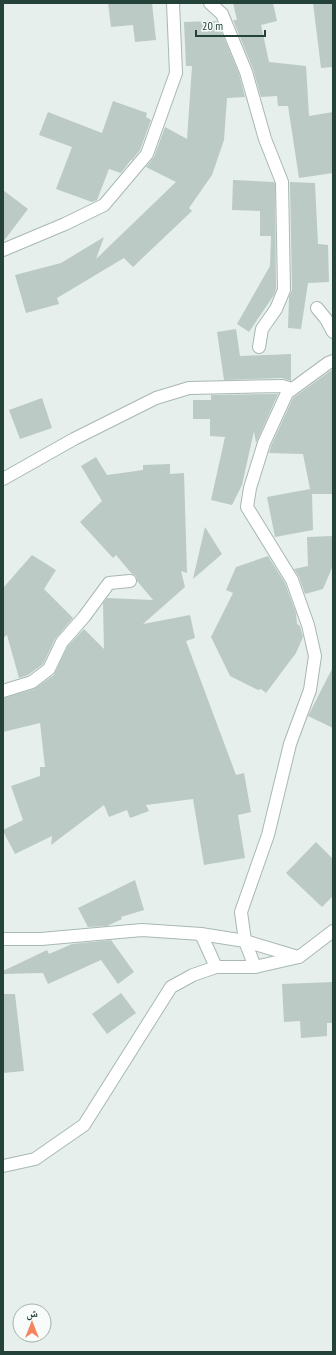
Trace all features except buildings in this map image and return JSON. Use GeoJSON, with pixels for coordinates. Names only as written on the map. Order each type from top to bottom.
{"type":"FeatureCollection","features":[{"type":"Feature","properties":{"kind":"street"},"geometry":{"type":"LineString","coordinates":[[3,250],[65,224],[104,205],[146,154],[176,72],[173,3]]}},
{"type":"Feature","properties":{"kind":"street"},"geometry":{"type":"LineString","coordinates":[[210,3],[222,14],[246,72],[265,139],[282,182],[284,290],[276,308],[262,329],[260,347]]}},
{"type":"Feature","properties":{"kind":"street"},"geometry":{"type":"LineString","coordinates":[[317,308],[326,319],[333,332]]}},
{"type":"Feature","properties":{"kind":"street"},"geometry":{"type":"LineString","coordinates":[[255,967],[245,941],[241,912],[268,835],[290,744],[310,690],[314,656],[308,625],[292,580],[247,507],[250,488],[264,443],[288,393],[328,363],[333,361]]}},
{"type":"Feature","properties":{"kind":"street"},"geometry":{"type":"LineString","coordinates":[[3,480],[74,439],[156,398],[190,388],[282,386],[292,389]]}},
{"type":"Feature","properties":{"kind":"street"},"geometry":{"type":"LineString","coordinates":[[3,691],[32,682],[50,669],[62,642],[84,617],[110,583],[130,581]]}},
{"type":"Feature","properties":{"kind":"street"},"geometry":{"type":"LineString","coordinates":[[3,939],[41,939],[142,930],[201,934],[245,941],[299,957]]}},
{"type":"Feature","properties":{"kind":"street"},"geometry":{"type":"LineString","coordinates":[[3,1166],[36,1160],[84,1125],[171,987],[194,975],[216,967],[255,967],[299,957],[333,931]]}},
{"type":"Feature","properties":{"kind":"street"},"geometry":{"type":"LineString","coordinates":[[201,934],[216,967]]}}]}
